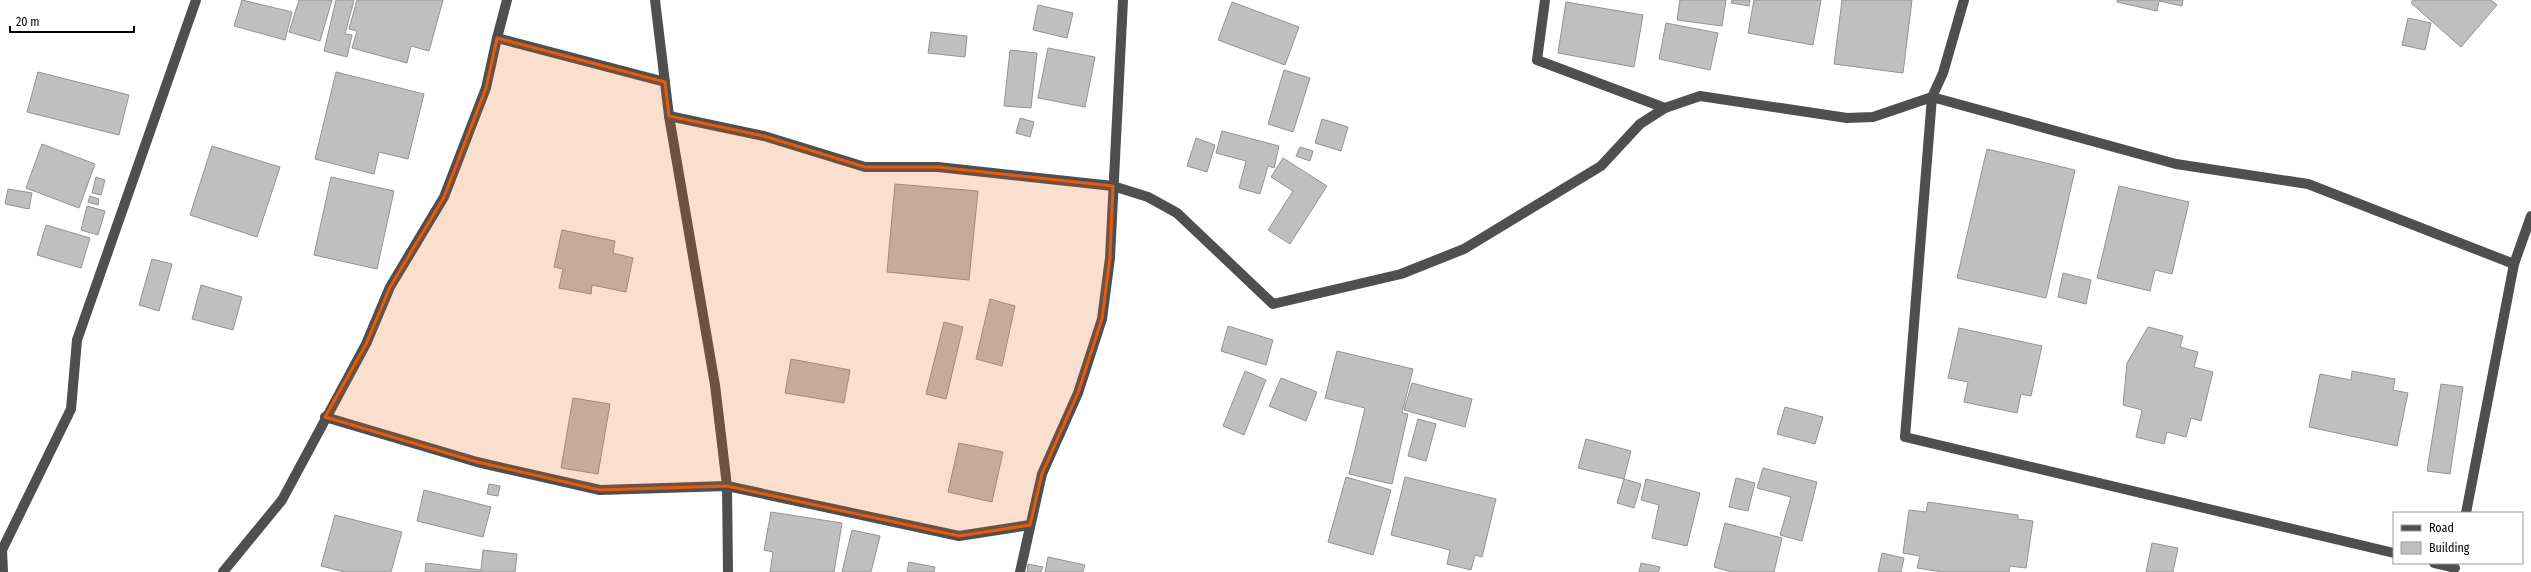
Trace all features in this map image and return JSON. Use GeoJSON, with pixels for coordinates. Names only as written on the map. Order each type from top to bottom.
{"type":"FeatureCollection","features":[{"type":"Feature","properties":{"kind":"street"},"geometry":{"type":"LineString","coordinates":[[3,572],[2,550],[71,409],[77,340],[196,0]]}},
{"type":"Feature","properties":{"kind":"street"},"geometry":{"type":"LineString","coordinates":[[223,572],[282,500],[325,417],[366,344],[390,287],[444,196],[486,88],[507,0]]}},
{"type":"Feature","properties":{"kind":"street"},"geometry":{"type":"LineString","coordinates":[[655,0],[669,116],[715,385],[727,486],[728,572]]}},
{"type":"Feature","properties":{"kind":"street"},"geometry":{"type":"LineString","coordinates":[[1020,572],[1042,474],[1078,393],[1102,319],[1110,258],[1123,0]]}},
{"type":"Feature","properties":{"kind":"street"},"geometry":{"type":"LineString","coordinates":[[1545,0],[1537,60],[1665,108]]}},
{"type":"Feature","properties":{"kind":"street"},"geometry":{"type":"LineString","coordinates":[[1964,0],[1943,73],[1932,97],[1905,437],[2393,553]]}},
{"type":"Feature","properties":{"kind":"street"},"geometry":{"type":"LineString","coordinates":[[498,38],[665,82]]}},
{"type":"Feature","properties":{"kind":"street"},"geometry":{"type":"LineString","coordinates":[[669,116],[764,136],[865,167],[938,167],[1113,186],[1148,197],[1177,212],[1273,304],[1401,274],[1464,250],[1601,166],[1640,124],[1665,108],[1700,96],[1847,118],[1873,117],[1932,97],[2176,164],[2308,184],[2514,264]]}},
{"type":"Feature","properties":{"kind":"street"},"geometry":{"type":"LineString","coordinates":[[2466,512],[2514,264],[2531,216]]}},
{"type":"Feature","properties":{"kind":"street"},"geometry":{"type":"LineString","coordinates":[[325,417],[477,462],[600,490],[727,486],[959,536],[1030,525]]}},
{"type":"Feature","properties":{"kind":"street"},"geometry":{"type":"LineString","coordinates":[[2438,564],[2456,568]]}},
{"type":"Feature","properties":{"kind":"highlighted area"},"geometry":{"type":"Polygon","coordinates":[[[497,38],[665,82],[669,116],[764,136],[865,167],[938,167],[1113,186],[1110,258],[1102,319],[1078,393],[1042,474],[1030,525],[959,536],[727,486],[600,490],[477,462],[325,417],[366,344],[390,287],[444,197],[486,88],[497,38]]]}},
{"type":"Feature","properties":{"kind":"building"},"geometry":{"type":"Polygon","coordinates":[[[242,0],[292,12],[285,40],[234,26],[242,0]]]}},
{"type":"Feature","properties":{"kind":"building"},"geometry":{"type":"Polygon","coordinates":[[[299,0],[332,0],[320,41],[289,32],[299,0]]]}},
{"type":"Feature","properties":{"kind":"building"},"geometry":{"type":"Polygon","coordinates":[[[336,0],[354,0],[345,34],[352,35],[347,57],[324,51],[336,0]]]}},
{"type":"Feature","properties":{"kind":"building"},"geometry":{"type":"Polygon","coordinates":[[[357,0],[443,0],[429,51],[411,46],[407,63],[352,48],[357,31],[349,29],[357,0]]]}},
{"type":"Feature","properties":{"kind":"building"},"geometry":{"type":"Polygon","coordinates":[[[1680,0],[1726,0],[1722,26],[1677,20],[1680,0]]]}},
{"type":"Feature","properties":{"kind":"building"},"geometry":{"type":"Polygon","coordinates":[[[1732,0],[1750,0],[1749,6],[1731,3],[1732,0]]]}},
{"type":"Feature","properties":{"kind":"building"},"geometry":{"type":"Polygon","coordinates":[[[1754,0],[1821,0],[1813,45],[1748,33],[1754,0]]]}},
{"type":"Feature","properties":{"kind":"building"},"geometry":{"type":"Polygon","coordinates":[[[1842,0],[1912,0],[1903,73],[1834,64],[1842,0]]]}},
{"type":"Feature","properties":{"kind":"building"},"geometry":{"type":"Polygon","coordinates":[[[2117,0],[2183,0],[2182,6],[2159,1],[2157,11],[2117,2],[2117,0]]]}},
{"type":"Feature","properties":{"kind":"building"},"geometry":{"type":"Polygon","coordinates":[[[2413,0],[2491,0],[2497,5],[2461,47],[2411,3],[2413,0]]]}},
{"type":"Feature","properties":{"kind":"building"},"geometry":{"type":"Polygon","coordinates":[[[1232,2],[1299,27],[1285,65],[1218,40],[1232,2]]]}},
{"type":"Feature","properties":{"kind":"building"},"geometry":{"type":"Polygon","coordinates":[[[1566,2],[1643,15],[1634,67],[1558,53],[1566,2]]]}},
{"type":"Feature","properties":{"kind":"building"},"geometry":{"type":"Polygon","coordinates":[[[1038,5],[1073,13],[1067,38],[1033,30],[1038,5]]]}},
{"type":"Feature","properties":{"kind":"building"},"geometry":{"type":"Polygon","coordinates":[[[2408,18],[2431,23],[2425,50],[2402,45],[2408,18]]]}},
{"type":"Feature","properties":{"kind":"building"},"geometry":{"type":"Polygon","coordinates":[[[1666,23],[1718,33],[1710,70],[1659,59],[1666,23]]]}},
{"type":"Feature","properties":{"kind":"building"},"geometry":{"type":"Polygon","coordinates":[[[931,32],[967,36],[965,57],[928,53],[931,32]]]}},
{"type":"Feature","properties":{"kind":"building"},"geometry":{"type":"Polygon","coordinates":[[[1048,48],[1095,57],[1085,107],[1038,98],[1048,48]]]}},
{"type":"Feature","properties":{"kind":"building"},"geometry":{"type":"Polygon","coordinates":[[[1010,50],[1037,53],[1031,108],[1004,106],[1010,50]]]}},
{"type":"Feature","properties":{"kind":"building"},"geometry":{"type":"Polygon","coordinates":[[[1284,70],[1310,78],[1293,132],[1268,124],[1284,70]]]}},
{"type":"Feature","properties":{"kind":"building"},"geometry":{"type":"Polygon","coordinates":[[[38,72],[129,95],[119,135],[27,112],[38,72]]]}},
{"type":"Feature","properties":{"kind":"building"},"geometry":{"type":"Polygon","coordinates":[[[336,72],[424,94],[408,159],[379,152],[374,174],[315,159],[336,72]]]}},
{"type":"Feature","properties":{"kind":"building"},"geometry":{"type":"Polygon","coordinates":[[[1020,118],[1034,122],[1030,137],[1016,133],[1020,118]]]}},
{"type":"Feature","properties":{"kind":"building"},"geometry":{"type":"Polygon","coordinates":[[[1322,119],[1348,127],[1341,151],[1315,143],[1322,119]]]}},
{"type":"Feature","properties":{"kind":"building"},"geometry":{"type":"Polygon","coordinates":[[[1222,131],[1279,146],[1274,168],[1268,166],[1260,194],[1239,188],[1246,161],[1216,153],[1222,131]]]}},
{"type":"Feature","properties":{"kind":"building"},"geometry":{"type":"Polygon","coordinates":[[[1196,138],[1215,145],[1207,172],[1187,166],[1196,138]]]}},
{"type":"Feature","properties":{"kind":"building"},"geometry":{"type":"Polygon","coordinates":[[[42,144],[95,164],[79,208],[26,188],[42,144]]]}},
{"type":"Feature","properties":{"kind":"building"},"geometry":{"type":"Polygon","coordinates":[[[212,146],[280,167],[257,237],[190,215],[212,146]]]}},
{"type":"Feature","properties":{"kind":"building"},"geometry":{"type":"Polygon","coordinates":[[[1300,147],[1313,151],[1310,161],[1296,156],[1300,147]]]}},
{"type":"Feature","properties":{"kind":"building"},"geometry":{"type":"Polygon","coordinates":[[[1987,149],[2075,170],[2046,298],[1957,278],[1987,149]]]}},
{"type":"Feature","properties":{"kind":"building"},"geometry":{"type":"Polygon","coordinates":[[[1283,158],[1327,186],[1290,244],[1268,230],[1293,191],[1271,177],[1283,158]]]}},
{"type":"Feature","properties":{"kind":"building"},"geometry":{"type":"Polygon","coordinates":[[[96,177],[105,180],[101,195],[92,193],[96,177]]]}},
{"type":"Feature","properties":{"kind":"building"},"geometry":{"type":"Polygon","coordinates":[[[331,177],[394,191],[377,269],[314,255],[331,177]]]}},
{"type":"Feature","properties":{"kind":"building"},"geometry":{"type":"Polygon","coordinates":[[[895,184],[978,191],[969,280],[887,272],[895,184]]]}},
{"type":"Feature","properties":{"kind":"building"},"geometry":{"type":"Polygon","coordinates":[[[2119,186],[2189,202],[2172,274],[2155,270],[2150,291],[2097,278],[2119,186]]]}},
{"type":"Feature","properties":{"kind":"building"},"geometry":{"type":"Polygon","coordinates":[[[8,189],[32,193],[29,209],[5,204],[8,189]]]}},
{"type":"Feature","properties":{"kind":"building"},"geometry":{"type":"Polygon","coordinates":[[[90,196],[99,199],[98,205],[88,202],[90,196]]]}},
{"type":"Feature","properties":{"kind":"building"},"geometry":{"type":"Polygon","coordinates":[[[87,206],[105,211],[98,235],[81,230],[87,206]]]}},
{"type":"Feature","properties":{"kind":"building"},"geometry":{"type":"Polygon","coordinates":[[[46,225],[90,238],[81,268],[37,255],[46,225]]]}},
{"type":"Feature","properties":{"kind":"building"},"geometry":{"type":"Polygon","coordinates":[[[562,230],[615,241],[613,253],[633,258],[626,292],[592,285],[591,294],[559,288],[563,269],[554,267],[562,230]]]}},
{"type":"Feature","properties":{"kind":"building"},"geometry":{"type":"Polygon","coordinates":[[[152,259],[172,264],[159,311],[139,305],[152,259]]]}},
{"type":"Feature","properties":{"kind":"building"},"geometry":{"type":"Polygon","coordinates":[[[2063,273],[2091,280],[2086,304],[2058,297],[2063,273]]]}},
{"type":"Feature","properties":{"kind":"building"},"geometry":{"type":"Polygon","coordinates":[[[201,285],[242,297],[233,330],[192,319],[201,285]]]}},
{"type":"Feature","properties":{"kind":"building"},"geometry":{"type":"Polygon","coordinates":[[[990,299],[1015,306],[1002,366],[976,359],[990,299]]]}},
{"type":"Feature","properties":{"kind":"building"},"geometry":{"type":"Polygon","coordinates":[[[944,322],[963,327],[946,399],[926,394],[944,322]]]}},
{"type":"Feature","properties":{"kind":"building"},"geometry":{"type":"Polygon","coordinates":[[[1228,326],[1273,340],[1266,365],[1221,351],[1228,326]]]}},
{"type":"Feature","properties":{"kind":"building"},"geometry":{"type":"Polygon","coordinates":[[[2148,327],[2183,336],[2180,347],[2198,352],[2194,367],[2213,372],[2201,421],[2191,418],[2186,437],[2167,432],[2164,444],[2136,437],[2142,410],[2123,405],[2127,363],[2148,327]]]}},
{"type":"Feature","properties":{"kind":"building"},"geometry":{"type":"Polygon","coordinates":[[[1959,328],[2042,346],[2031,396],[2021,394],[2017,413],[1964,402],[1968,382],[1948,378],[1959,328]]]}},
{"type":"Feature","properties":{"kind":"building"},"geometry":{"type":"Polygon","coordinates":[[[1337,351],[1413,369],[1402,413],[1408,414],[1392,484],[1349,474],[1365,408],[1325,398],[1337,351]]]}},
{"type":"Feature","properties":{"kind":"building"},"geometry":{"type":"Polygon","coordinates":[[[791,359],[850,370],[844,403],[785,393],[791,359]]]}},
{"type":"Feature","properties":{"kind":"building"},"geometry":{"type":"Polygon","coordinates":[[[1245,371],[1266,380],[1244,435],[1223,426],[1245,371]]]}},
{"type":"Feature","properties":{"kind":"building"},"geometry":{"type":"Polygon","coordinates":[[[2352,371],[2395,379],[2393,390],[2408,393],[2397,446],[2309,427],[2320,374],[2351,380],[2352,371]]]}},
{"type":"Feature","properties":{"kind":"building"},"geometry":{"type":"Polygon","coordinates":[[[1281,378],[1317,392],[1306,421],[1269,406],[1281,378]]]}},
{"type":"Feature","properties":{"kind":"building"},"geometry":{"type":"Polygon","coordinates":[[[1412,383],[1472,399],[1465,427],[1404,410],[1412,383]]]}},
{"type":"Feature","properties":{"kind":"building"},"geometry":{"type":"Polygon","coordinates":[[[2441,384],[2463,387],[2450,474],[2427,471],[2441,384]]]}},
{"type":"Feature","properties":{"kind":"building"},"geometry":{"type":"Polygon","coordinates":[[[573,398],[610,404],[598,474],[561,468],[573,398]]]}},
{"type":"Feature","properties":{"kind":"building"},"geometry":{"type":"Polygon","coordinates":[[[1785,407],[1823,417],[1815,444],[1777,434],[1785,407]]]}},
{"type":"Feature","properties":{"kind":"building"},"geometry":{"type":"Polygon","coordinates":[[[1418,419],[1436,424],[1426,461],[1408,456],[1418,419]]]}},
{"type":"Feature","properties":{"kind":"building"},"geometry":{"type":"Polygon","coordinates":[[[1586,439],[1631,451],[1624,479],[1578,468],[1586,439]]]}},
{"type":"Feature","properties":{"kind":"building"},"geometry":{"type":"Polygon","coordinates":[[[959,443],[1003,452],[992,502],[948,492],[959,443]]]}},
{"type":"Feature","properties":{"kind":"building"},"geometry":{"type":"Polygon","coordinates":[[[1763,468],[1817,482],[1802,541],[1780,535],[1791,497],[1757,488],[1763,468]]]}},
{"type":"Feature","properties":{"kind":"building"},"geometry":{"type":"Polygon","coordinates":[[[1346,477],[1391,490],[1373,555],[1328,542],[1346,477]]]}},
{"type":"Feature","properties":{"kind":"building"},"geometry":{"type":"Polygon","coordinates":[[[1405,477],[1496,499],[1482,557],[1475,555],[1471,570],[1447,564],[1450,550],[1391,535],[1405,477]]]}},
{"type":"Feature","properties":{"kind":"building"},"geometry":{"type":"Polygon","coordinates":[[[1736,478],[1755,483],[1748,511],[1729,507],[1736,478]]]}},
{"type":"Feature","properties":{"kind":"building"},"geometry":{"type":"Polygon","coordinates":[[[1624,479],[1641,484],[1634,508],[1617,503],[1624,479]]]}},
{"type":"Feature","properties":{"kind":"building"},"geometry":{"type":"Polygon","coordinates":[[[1646,479],[1700,493],[1687,546],[1652,538],[1659,505],[1641,500],[1646,479]]]}},
{"type":"Feature","properties":{"kind":"building"},"geometry":{"type":"Polygon","coordinates":[[[489,484],[500,486],[498,496],[487,494],[489,484]]]}},
{"type":"Feature","properties":{"kind":"building"},"geometry":{"type":"Polygon","coordinates":[[[424,490],[491,507],[483,537],[417,521],[424,490]]]}},
{"type":"Feature","properties":{"kind":"building"},"geometry":{"type":"Polygon","coordinates":[[[1928,502],[2018,515],[2018,519],[2033,521],[2026,568],[2010,566],[2009,572],[1943,572],[1917,568],[1920,556],[1903,553],[1909,510],[1926,512],[1928,502]]]}},
{"type":"Feature","properties":{"kind":"building"},"geometry":{"type":"Polygon","coordinates":[[[771,512],[842,523],[834,572],[770,572],[773,552],[764,550],[771,512]]]}},
{"type":"Feature","properties":{"kind":"building"},"geometry":{"type":"Polygon","coordinates":[[[335,515],[402,532],[391,572],[345,572],[321,566],[335,515]]]}},
{"type":"Feature","properties":{"kind":"building"},"geometry":{"type":"Polygon","coordinates":[[[1725,523],[1782,538],[1774,572],[1732,572],[1714,567],[1725,523]]]}},
{"type":"Feature","properties":{"kind":"building"},"geometry":{"type":"Polygon","coordinates":[[[852,530],[880,536],[871,572],[842,572],[852,530]]]}},
{"type":"Feature","properties":{"kind":"building"},"geometry":{"type":"Polygon","coordinates":[[[2152,543],[2178,548],[2173,572],[2146,572],[2152,543]]]}},
{"type":"Feature","properties":{"kind":"building"},"geometry":{"type":"Polygon","coordinates":[[[483,550],[517,554],[515,572],[425,572],[426,563],[481,570],[483,550]]]}},
{"type":"Feature","properties":{"kind":"building"},"geometry":{"type":"Polygon","coordinates":[[[1882,553],[1904,558],[1901,572],[1878,572],[1882,553]]]}},
{"type":"Feature","properties":{"kind":"building"},"geometry":{"type":"Polygon","coordinates":[[[1048,557],[1085,565],[1083,572],[1045,572],[1048,557]]]}},
{"type":"Feature","properties":{"kind":"building"},"geometry":{"type":"Polygon","coordinates":[[[909,562],[935,567],[934,572],[907,572],[909,562]]]}},
{"type":"Feature","properties":{"kind":"building"},"geometry":{"type":"Polygon","coordinates":[[[1641,563],[1660,567],[1658,572],[1639,572],[1641,563]]]}},
{"type":"Feature","properties":{"kind":"building"},"geometry":{"type":"Polygon","coordinates":[[[1028,564],[1043,567],[1041,572],[1027,572],[1028,564]]]}}]}
